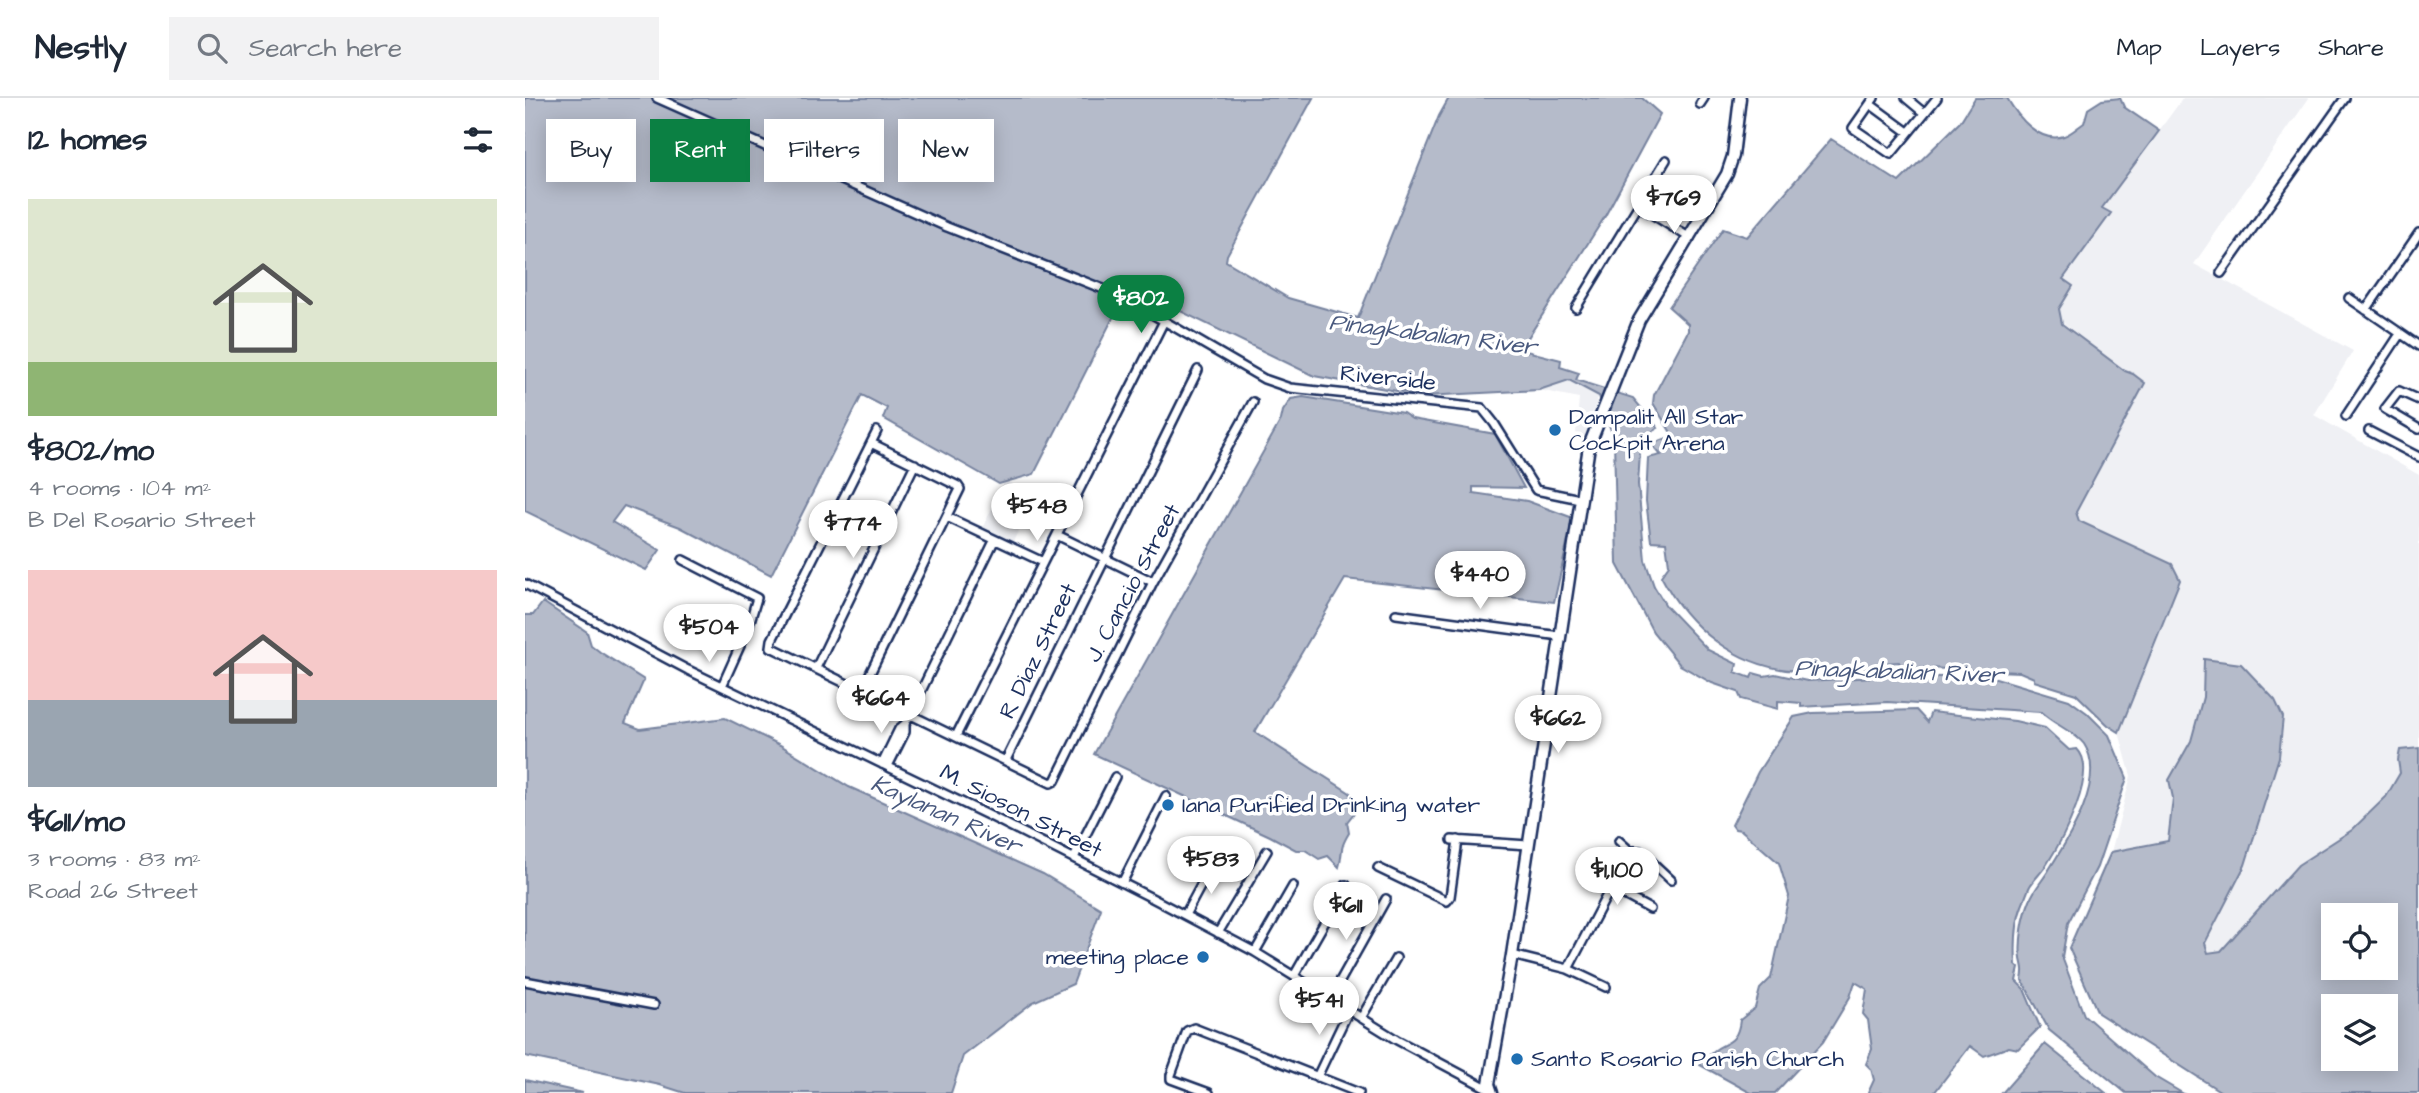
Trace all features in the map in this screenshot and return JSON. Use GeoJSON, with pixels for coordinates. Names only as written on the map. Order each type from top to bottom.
{"type":"FeatureCollection","features":[{"type":"Feature","properties":{"kind":"main road"},"geometry":{"type":"LineString","coordinates":[[1492,1091],[1489,1084],[1512,955],[1588,446],[1639,320],[1727,174],[1733,156],[1740,98]]}},
{"type":"Feature","properties":{"kind":"street"},"geometry":{"type":"LineString","coordinates":[[657,98],[995,247],[1087,281],[1121,296],[1164,321],[956,736]]}},
{"type":"Feature","properties":{"kind":"street"},"geometry":{"type":"LineString","coordinates":[[1906,98],[1924,113]]}},
{"type":"Feature","properties":{"kind":"street"},"geometry":{"type":"LineString","coordinates":[[1908,132],[1872,101],[1853,128],[1891,154],[1937,98]]}},
{"type":"Feature","properties":{"kind":"street"},"geometry":{"type":"LineString","coordinates":[[2221,273],[2345,98]]}},
{"type":"Feature","properties":{"kind":"street"},"geometry":{"type":"LineString","coordinates":[[1576,308],[1666,160]]}},
{"type":"Feature","properties":{"kind":"street"},"geometry":{"type":"LineString","coordinates":[[1639,206],[1691,237]]}},
{"type":"Feature","properties":{"kind":"street"},"geometry":{"type":"LineString","coordinates":[[2366,310],[2419,233]]}},
{"type":"Feature","properties":{"kind":"street"},"geometry":{"type":"LineString","coordinates":[[2349,299],[2418,343]]}},
{"type":"Feature","properties":{"kind":"street","name":"Riverside"},"geometry":{"type":"LineString","coordinates":[[1164,321],[1247,371],[1290,388],[1482,408],[1494,422],[1536,490],[1580,499]]}},
{"type":"Feature","properties":{"kind":"street"},"geometry":{"type":"LineString","coordinates":[[2346,416],[2400,334]]}},
{"type":"Feature","properties":{"kind":"street","name":"R Diaz Street"},"geometry":{"type":"LineString","coordinates":[[1006,760],[1198,370]]}},
{"type":"Feature","properties":{"kind":"street"},"geometry":{"type":"LineString","coordinates":[[2419,400],[2399,391],[2385,407],[2386,411],[2419,429]]}},
{"type":"Feature","properties":{"kind":"street","name":"J. Cancio Street"},"geometry":{"type":"LineString","coordinates":[[1006,760],[1051,783],[1055,781],[1153,582],[1252,402]]}},
{"type":"Feature","properties":{"kind":"street"},"geometry":{"type":"LineString","coordinates":[[877,431],[770,643],[774,649],[1006,760]]}},
{"type":"Feature","properties":{"kind":"street"},"geometry":{"type":"LineString","coordinates":[[2369,431],[2419,457]]}},
{"type":"Feature","properties":{"kind":"street"},"geometry":{"type":"LineString","coordinates":[[862,690],[947,517],[959,487],[871,443]]}},
{"type":"Feature","properties":{"kind":"street"},"geometry":{"type":"LineString","coordinates":[[816,668],[915,464]]}},
{"type":"Feature","properties":{"kind":"street"},"geometry":{"type":"LineString","coordinates":[[947,517],[1043,562]]}},
{"type":"Feature","properties":{"kind":"street"},"geometry":{"type":"LineString","coordinates":[[1057,535],[1153,582]]}},
{"type":"Feature","properties":{"kind":"street"},"geometry":{"type":"LineString","coordinates":[[885,765],[905,732],[909,715],[994,541]]}},
{"type":"Feature","properties":{"kind":"street"},"geometry":{"type":"LineString","coordinates":[[683,560],[758,598],[748,628],[722,686]]}},
{"type":"Feature","properties":{"kind":"street","name":"M. Sioson Street"},"geometry":{"type":"LineString","coordinates":[[525,584],[722,686],[1185,915],[1255,952],[1397,1040],[1492,1091]]}},
{"type":"Feature","properties":{"kind":"street"},"geometry":{"type":"LineString","coordinates":[[1396,614],[1560,636]]}},
{"type":"Feature","properties":{"kind":"street"},"geometry":{"type":"LineString","coordinates":[[1074,858],[1115,777]]}},
{"type":"Feature","properties":{"kind":"street"},"geometry":{"type":"LineString","coordinates":[[1122,883],[1167,796]]}},
{"type":"Feature","properties":{"kind":"street"},"geometry":{"type":"LineString","coordinates":[[1378,868],[1447,901],[1450,897],[1455,840],[1528,845]]}},
{"type":"Feature","properties":{"kind":"street"},"geometry":{"type":"LineString","coordinates":[[1619,841],[1630,851],[1640,851],[1671,880]]}},
{"type":"Feature","properties":{"kind":"street"},"geometry":{"type":"LineString","coordinates":[[1218,933],[1267,851]]}},
{"type":"Feature","properties":{"kind":"street"},"geometry":{"type":"LineString","coordinates":[[1568,969],[1630,851]]}},
{"type":"Feature","properties":{"kind":"street"},"geometry":{"type":"LineString","coordinates":[[1185,915],[1213,863]]}},
{"type":"Feature","properties":{"kind":"street"},"geometry":{"type":"LineString","coordinates":[[1294,976],[1346,885]]}},
{"type":"Feature","properties":{"kind":"street"},"geometry":{"type":"LineString","coordinates":[[1255,952],[1293,886]]}},
{"type":"Feature","properties":{"kind":"street"},"geometry":{"type":"LineString","coordinates":[[1611,888],[1650,909]]}},
{"type":"Feature","properties":{"kind":"street"},"geometry":{"type":"LineString","coordinates":[[1330,999],[1386,899]]}},
{"type":"Feature","properties":{"kind":"street"},"geometry":{"type":"LineString","coordinates":[[1512,955],[1568,969],[1606,987]]}},
{"type":"Feature","properties":{"kind":"street"},"geometry":{"type":"LineString","coordinates":[[1361,1018],[1396,958]]}},
{"type":"Feature","properties":{"kind":"street"},"geometry":{"type":"LineString","coordinates":[[525,981],[654,1005]]}},
{"type":"Feature","properties":{"kind":"street"},"geometry":{"type":"LineString","coordinates":[[1317,1077],[1349,1010]]}},
{"type":"Feature","properties":{"kind":"street"},"geometry":{"type":"LineString","coordinates":[[1209,1093],[1171,1079],[1190,1028],[1359,1093]]}},
{"type":"Feature","properties":{"kind":"shaded area"},"geometry":{"type":"Polygon","coordinates":[[[2183,98],[2309,98],[2194,264],[2353,351],[2314,415],[2419,475],[2419,748],[2400,750],[2400,773],[2386,797],[2352,830],[2298,865],[2220,952],[2208,953],[2205,943],[2245,865],[2205,659],[2203,697],[2191,741],[2169,780],[2173,798],[2168,841],[2111,852],[2131,776],[2119,732],[2180,580],[2076,517],[2133,374],[2125,372],[2060,320],[2059,309],[2073,287],[2063,280],[2110,213],[2102,208],[2183,98]]]}},
{"type":"Feature","properties":{"kind":"shaded area"},"geometry":{"type":"Polygon","coordinates":[[[1569,380],[1599,395],[1584,437],[1576,433],[1579,398],[1539,390],[1569,380]]]}},
{"type":"Feature","properties":{"kind":"shaded area"},"geometry":{"type":"Polygon","coordinates":[[[1009,482],[1034,497],[1012,544],[982,529],[1004,483],[1009,482]]]}},
{"type":"Feature","properties":{"kind":"water","name":"Pinagkabalian River"},"geometry":{"type":"Polygon","coordinates":[[[525,98],[1313,98],[1226,261],[1288,298],[1358,318],[1439,116],[1449,98],[1642,98],[1660,114],[1604,218],[1524,344],[1526,351],[1561,360],[1560,367],[1579,373],[1576,380],[1633,398],[1658,428],[1641,438],[1638,484],[1645,560],[1654,586],[1666,606],[1708,650],[1737,664],[1735,672],[1751,678],[1753,673],[1764,676],[1775,674],[1807,681],[1890,676],[1996,678],[2069,700],[2109,735],[2127,778],[2097,867],[2068,923],[2062,957],[2084,1015],[2155,1077],[2182,1093],[2126,1093],[2049,1030],[2022,980],[2021,937],[2028,907],[2034,892],[2075,825],[2088,791],[2090,758],[2084,744],[2041,712],[1887,702],[1801,707],[1801,703],[1778,701],[1778,709],[1741,699],[1738,692],[1712,683],[1680,665],[1653,632],[1617,564],[1614,439],[1599,396],[1569,380],[1539,390],[1424,396],[1314,376],[1129,286],[1034,474],[999,484],[883,418],[887,408],[862,395],[771,575],[680,527],[624,506],[612,522],[660,550],[646,570],[525,511],[525,98]]]}},
{"type":"Feature","properties":{"kind":"water"},"geometry":{"type":"Polygon","coordinates":[[[1975,98],[2007,98],[2030,127],[2038,133],[2055,137],[2067,135],[2084,123],[2088,109],[2102,100],[2120,98],[2124,107],[2159,131],[2102,208],[2111,213],[2063,279],[2073,286],[2059,309],[2062,324],[2145,383],[2076,512],[2079,521],[2172,564],[2180,580],[2119,732],[2076,694],[2034,681],[2034,678],[2020,672],[1901,667],[1899,662],[1885,663],[1884,667],[1797,671],[1754,662],[1716,642],[1685,612],[1661,576],[1669,565],[1666,542],[1651,541],[1646,501],[1648,458],[1661,455],[1651,444],[1673,436],[1653,403],[1654,395],[1688,331],[1688,324],[1669,307],[1723,229],[1747,237],[1831,139],[1899,182],[1960,122],[1975,98]]]}},
{"type":"Feature","properties":{"kind":"water"},"geometry":{"type":"Polygon","coordinates":[[[1303,397],[1403,413],[1412,419],[1495,434],[1524,488],[1473,487],[1473,493],[1527,501],[1573,518],[1554,602],[1345,579],[1255,732],[1350,793],[1358,808],[1347,822],[1349,833],[1342,847],[1339,867],[1328,856],[1319,859],[1305,850],[1296,850],[1094,754],[1281,420],[1283,411],[1291,399],[1303,397]]]}},
{"type":"Feature","properties":{"kind":"water"},"geometry":{"type":"Polygon","coordinates":[[[543,602],[587,632],[591,645],[600,652],[644,680],[625,723],[640,729],[725,718],[780,745],[849,787],[1043,874],[1101,909],[1073,984],[1033,1002],[963,1056],[951,1093],[685,1093],[660,1085],[525,1056],[525,615],[533,615],[543,602]]]}},
{"type":"Feature","properties":{"kind":"water"},"geometry":{"type":"Polygon","coordinates":[[[2204,659],[2241,664],[2275,700],[2283,717],[2279,757],[2245,865],[2205,943],[2208,953],[2221,951],[2298,865],[2352,830],[2386,797],[2400,773],[2400,750],[2419,748],[2419,1093],[2223,1093],[2098,1013],[2069,948],[2111,852],[2168,841],[2173,798],[2169,780],[2191,741],[2203,697],[2204,659]]]}},
{"type":"Feature","properties":{"kind":"water"},"geometry":{"type":"Polygon","coordinates":[[[1916,710],[1927,722],[1931,712],[2015,721],[2045,728],[2069,750],[2077,749],[2083,759],[2081,789],[2069,824],[2045,867],[2030,886],[2017,927],[2016,965],[2019,968],[2016,981],[2024,989],[2040,1027],[2018,1049],[2009,1047],[1984,1056],[1970,1046],[1934,1093],[1868,1093],[1874,1080],[1871,1069],[1866,1064],[1872,1049],[1868,1020],[1863,1014],[1867,989],[1855,982],[1850,997],[1823,1042],[1775,1093],[1751,1093],[1700,1065],[1703,1056],[1708,1057],[1732,1040],[1740,1020],[1755,1008],[1760,989],[1771,978],[1789,896],[1779,863],[1732,825],[1758,772],[1794,717],[1813,713],[1916,710]]]}},
{"type":"Feature","properties":{"kind":"water"},"geometry":{"type":"Polygon","coordinates":[[[2045,1044],[2106,1093],[2002,1093],[2045,1044]]]}},
{"type":"Feature","properties":{"kind":"water"},"geometry":{"type":"Polygon","coordinates":[[[525,1080],[583,1093],[525,1093],[525,1080]]]}},
{"type":"Feature","properties":{"kind":"place","name":"Dampalit All Star Cockpit Arena"},"geometry":{"type":"Point","coordinates":[1555,430]}},
{"type":"Feature","properties":{"kind":"place","name":"Iana Purified Drinking water"},"geometry":{"type":"Point","coordinates":[1168,805]}},
{"type":"Feature","properties":{"kind":"place","name":"meeting place"},"geometry":{"type":"Point","coordinates":[1203,957]}},
{"type":"Feature","properties":{"kind":"place","name":"Santo Rosario Parish Church"},"geometry":{"type":"Point","coordinates":[1517,1059]}},
{"type":"Feature","properties":{"kind":"water label","name":"Kaylanan River"},"geometry":{"type":"Point","coordinates":[946,815]}}]}
